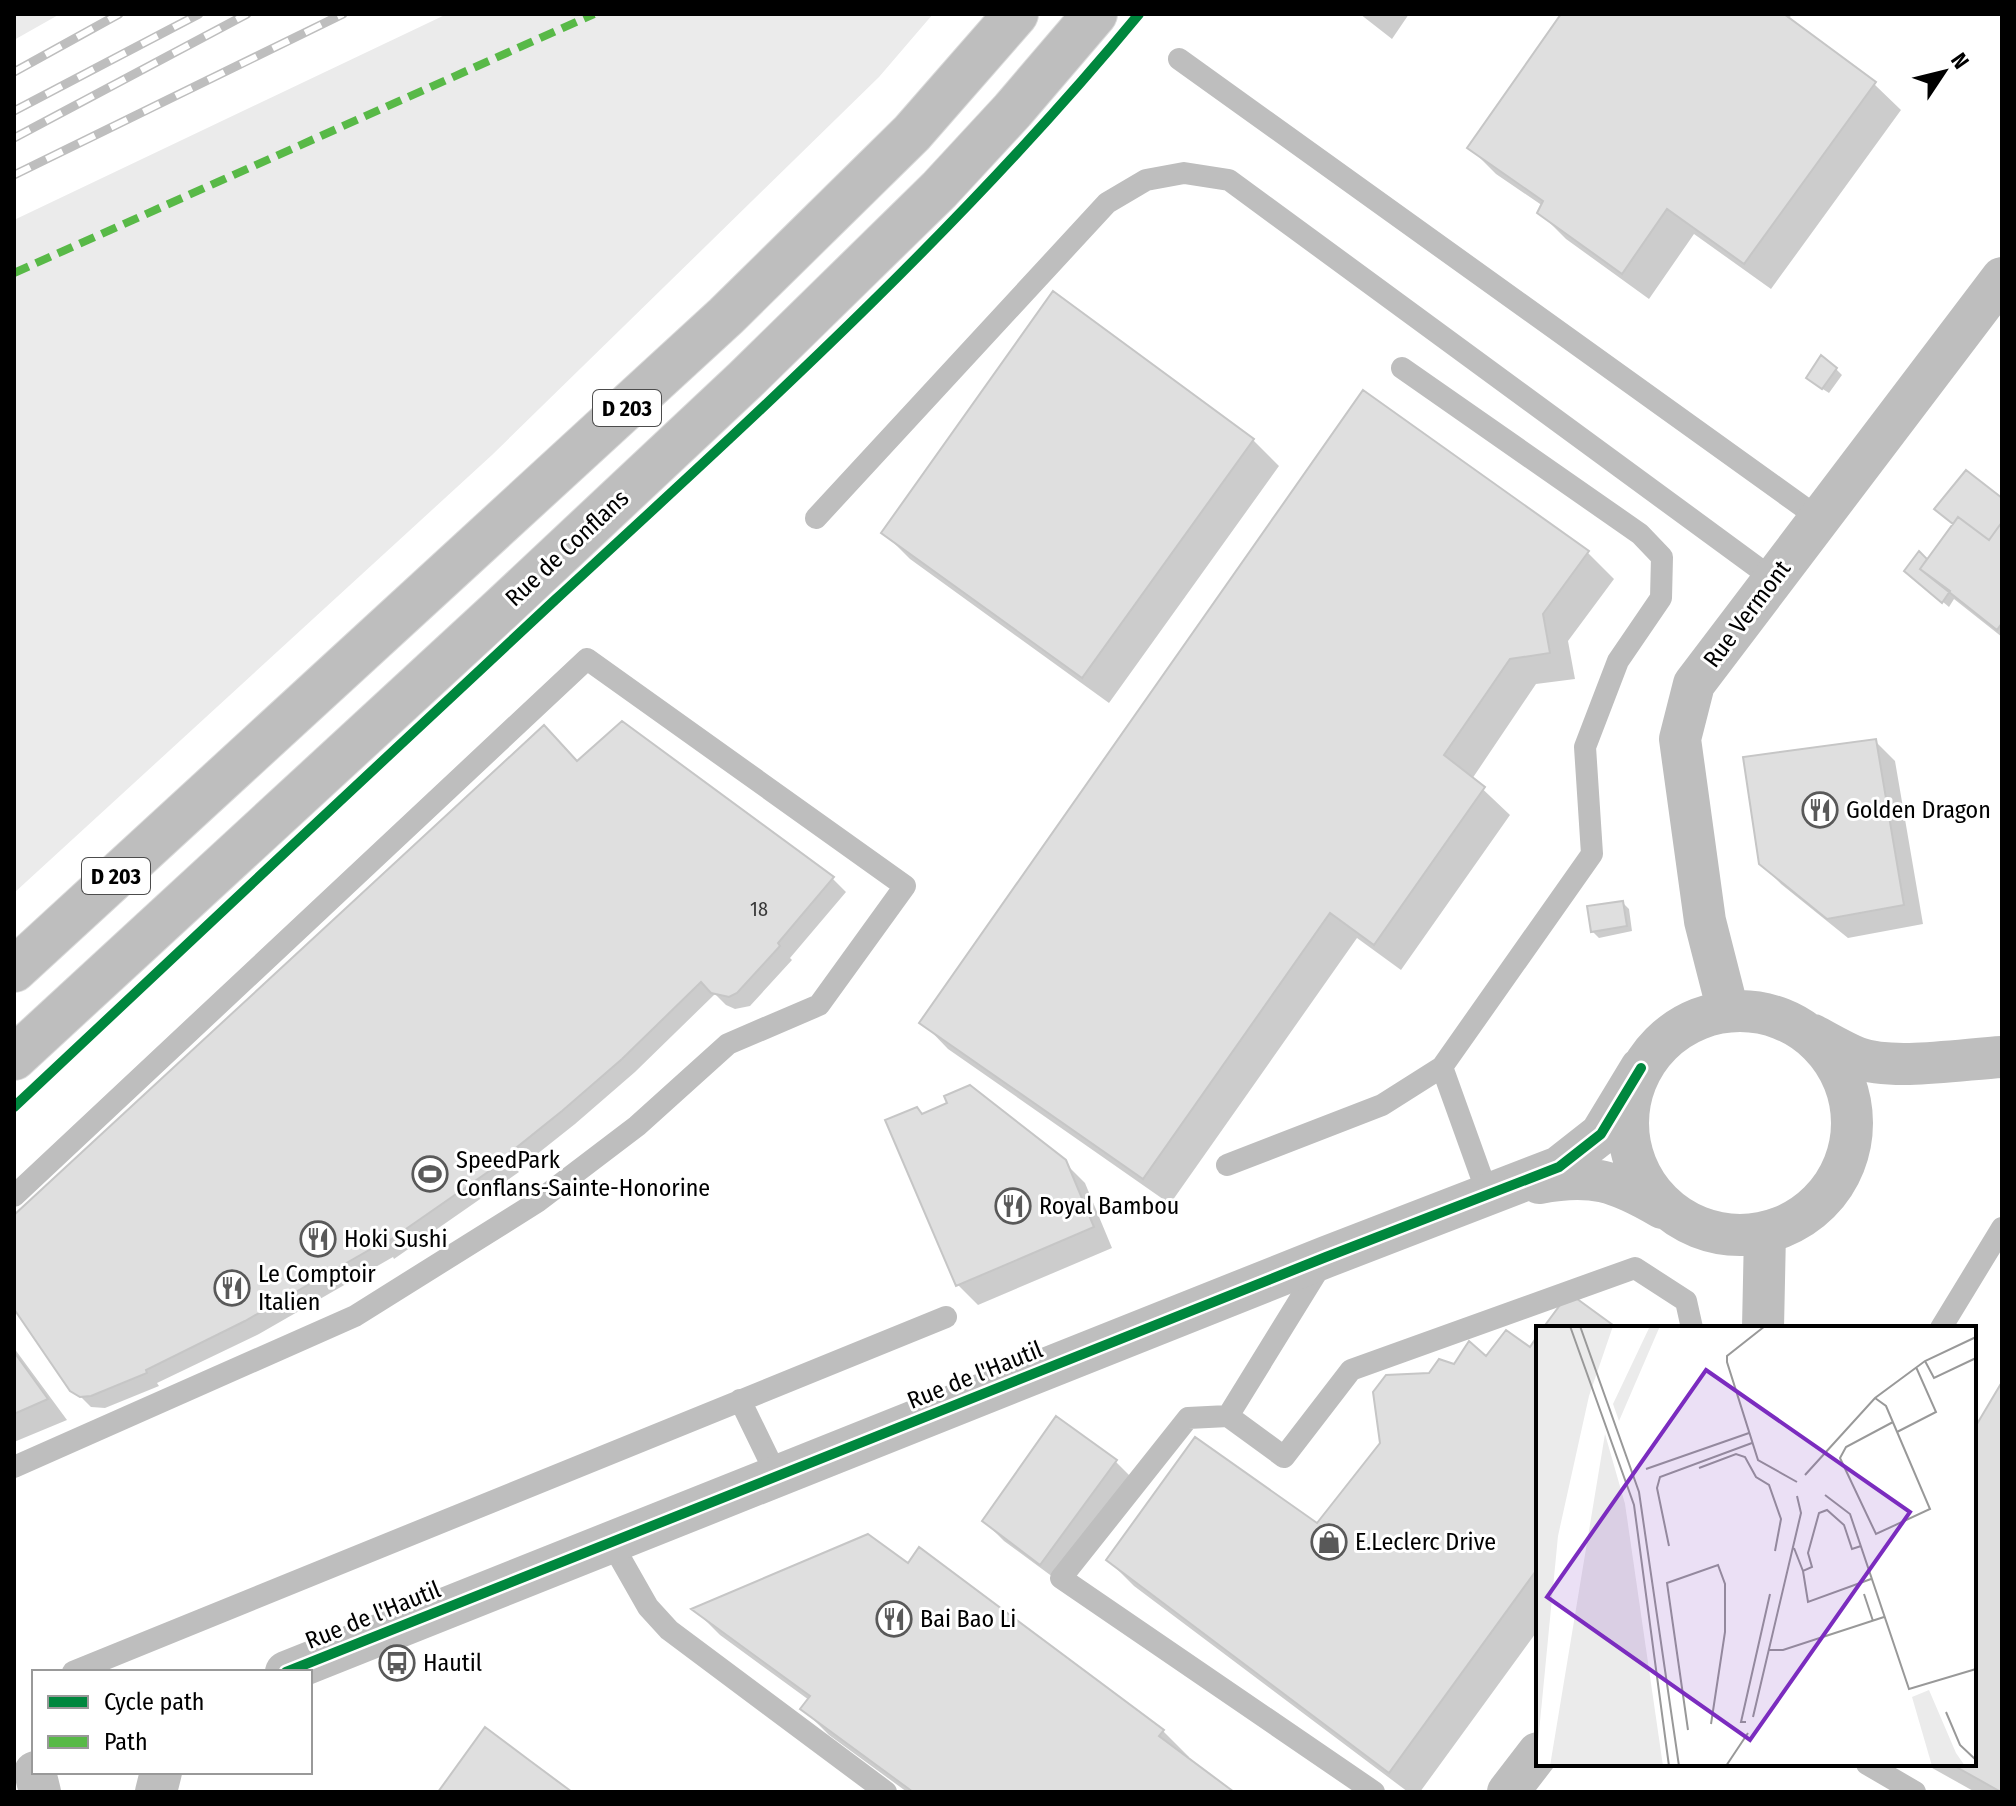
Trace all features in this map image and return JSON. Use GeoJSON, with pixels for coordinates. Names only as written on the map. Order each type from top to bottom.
{"type":"FeatureCollection","features":[{"type":"Feature","properties":{"kind":"main road","name":"D 203"},"geometry":{"type":"LineString","coordinates":[[14,970],[738,305],[912,133],[1016,14]]}},
{"type":"Feature","properties":{"kind":"main road","name":"Rue de Conflans"},"geometry":{"type":"LineString","coordinates":[[14,1058],[745,380],[939,190],[1095,14]]}},
{"type":"Feature","properties":{"kind":"street","name":"Rue Vermont"},"geometry":{"type":"LineString","coordinates":[[1728,1011],[1705,921],[1680,739],[1694,684],[1999,288]]}},
{"type":"Feature","properties":{"kind":"street"},"geometry":{"type":"LineString","coordinates":[[1800,1028],[1826,1051],[1845,1083],[1853,1120],[1847,1158],[1829,1192],[1800,1218],[1765,1233],[1739,1236],[1712,1232],[1687,1223],[1659,1201],[1639,1172],[1628,1137],[1629,1102],[1641,1068],[1664,1040],[1694,1020],[1728,1011],[1764,1013],[1800,1028],[1861,1059],[1909,1063],[2002,1057]]}},
{"type":"Feature","properties":{"kind":"street"},"geometry":{"type":"LineString","coordinates":[[1850,1134],[1880,1087],[1915,1068],[1938,1061]]}},
{"type":"Feature","properties":{"kind":"street","name":"Rue de l'Hautil"},"geometry":{"type":"LineString","coordinates":[[291,1670],[1559,1167],[1601,1134],[1641,1068]]}},
{"type":"Feature","properties":{"kind":"street","name":"Rue de l'Hautil"},"geometry":{"type":"LineString","coordinates":[[1488,1195],[1566,1178],[1602,1179],[1633,1191],[1687,1223]]}},
{"type":"Feature","properties":{"kind":"street"},"geometry":{"type":"LineString","coordinates":[[1763,1326],[1765,1233]]}},
{"type":"Feature","properties":{"kind":"street"},"geometry":{"type":"LineString","coordinates":[[1508,1792],[1536,1756]]}},
{"type":"Feature","properties":{"kind":"lane"},"geometry":{"type":"LineString","coordinates":[[1179,59],[1820,519]]}},
{"type":"Feature","properties":{"kind":"lane"},"geometry":{"type":"LineString","coordinates":[[816,518],[1107,203],[1146,180],[1184,173],[1229,180],[1773,579]]}},
{"type":"Feature","properties":{"kind":"lane"},"geometry":{"type":"LineString","coordinates":[[1227,1165],[1382,1105],[1442,1067],[1592,854],[1585,747],[1618,661],[1661,598],[1662,557],[1640,534],[1402,368]]}},
{"type":"Feature","properties":{"kind":"lane"},"geometry":{"type":"LineString","coordinates":[[14,1196],[587,659],[905,886],[819,1005],[728,1044],[637,1126],[537,1202],[355,1316],[14,1467]]}},
{"type":"Feature","properties":{"kind":"lane"},"geometry":{"type":"LineString","coordinates":[[1442,1067],[1488,1195]]}},
{"type":"Feature","properties":{"kind":"lane"},"geometry":{"type":"LineString","coordinates":[[1942,1326],[2002,1228]]}},
{"type":"Feature","properties":{"kind":"lane"},"geometry":{"type":"LineString","coordinates":[[1228,1416],[1326,1257]]}},
{"type":"Feature","properties":{"kind":"lane"},"geometry":{"type":"LineString","coordinates":[[1374,1792],[1061,1578],[1188,1418],[1228,1416],[1284,1457],[1351,1370],[1635,1268],[1686,1301],[1692,1326]]}},
{"type":"Feature","properties":{"kind":"lane"},"geometry":{"type":"LineString","coordinates":[[78,1670],[946,1317]]}},
{"type":"Feature","properties":{"kind":"lane"},"geometry":{"type":"LineString","coordinates":[[740,1400],[777,1476]]}},
{"type":"Feature","properties":{"kind":"lane"},"geometry":{"type":"LineString","coordinates":[[611,1542],[648,1607],[669,1630],[886,1792]]}},
{"type":"Feature","properties":{"kind":"lane"},"geometry":{"type":"LineString","coordinates":[[1870,1766],[1915,1792]]}},
{"type":"Feature","properties":{"kind":"shaded area"},"geometry":{"type":"Polygon","coordinates":[[[14,14],[60,14],[14,40],[14,14]]]}},
{"type":"Feature","properties":{"kind":"shaded area"},"geometry":{"type":"Polygon","coordinates":[[[447,14],[933,14],[879,77],[492,455],[14,893],[14,220],[447,14]]]}},
{"type":"Feature","properties":{"kind":"building"},"geometry":{"type":"Polygon","coordinates":[[[1561,14],[1784,14],[1876,82],[1744,264],[1667,209],[1622,274],[1537,213],[1543,201],[1467,148],[1561,14]]]}},
{"type":"Feature","properties":{"kind":"building"},"geometry":{"type":"Polygon","coordinates":[[[1053,291],[1254,439],[1082,678],[881,533],[1053,291]]]}},
{"type":"Feature","properties":{"kind":"building"},"geometry":{"type":"Polygon","coordinates":[[[1821,355],[1837,368],[1822,389],[1806,378],[1821,355]]]}},
{"type":"Feature","properties":{"kind":"building"},"geometry":{"type":"Polygon","coordinates":[[[1363,390],[1589,551],[1543,614],[1550,653],[1510,659],[1444,755],[1485,787],[1374,945],[1330,913],[1143,1179],[919,1023],[1363,390]]]}},
{"type":"Feature","properties":{"kind":"building"},"geometry":{"type":"Polygon","coordinates":[[[1966,470],[2002,498],[2002,522],[1989,540],[1958,517],[1953,524],[1934,509],[1966,470]]]}},
{"type":"Feature","properties":{"kind":"building"},"geometry":{"type":"Polygon","coordinates":[[[1958,517],[1989,540],[2002,522],[2002,623],[1997,630],[1920,569],[1958,517]]]}},
{"type":"Feature","properties":{"kind":"building"},"geometry":{"type":"Polygon","coordinates":[[[1919,551],[1927,559],[1920,569],[1950,591],[1942,603],[1904,571],[1919,551]]]}},
{"type":"Feature","properties":{"kind":"building"},"geometry":{"type":"Polygon","coordinates":[[[622,721],[834,877],[778,943],[780,946],[737,993],[729,997],[711,993],[701,982],[622,1059],[506,1156],[508,1158],[380,1247],[378,1245],[245,1321],[146,1370],[147,1373],[91,1396],[80,1397],[70,1391],[14,1309],[14,1215],[544,725],[577,761],[622,721]]]}},
{"type":"Feature","properties":{"kind":"building","name":"Golden Dragon"},"geometry":{"type":"Polygon","coordinates":[[[1876,739],[1904,905],[1827,919],[1759,864],[1743,757],[1876,739]]]}},
{"type":"Feature","properties":{"kind":"building"},"geometry":{"type":"Polygon","coordinates":[[[1623,901],[1627,926],[1591,932],[1587,906],[1623,901]]]}},
{"type":"Feature","properties":{"kind":"building"},"geometry":{"type":"Polygon","coordinates":[[[970,1085],[1066,1160],[1094,1227],[956,1286],[885,1120],[917,1107],[922,1114],[947,1103],[944,1096],[970,1085]]]}},
{"type":"Feature","properties":{"kind":"building"},"geometry":{"type":"Polygon","coordinates":[[[1569,1293],[1614,1326],[1544,1326],[1569,1293]]]}},
{"type":"Feature","properties":{"kind":"building","name":"E.Leclerc Drive"},"geometry":{"type":"Polygon","coordinates":[[[1506,1330],[1530,1347],[1536,1338],[1536,1571],[1389,1773],[1106,1560],[1195,1437],[1317,1523],[1380,1443],[1373,1392],[1386,1375],[1429,1373],[1439,1359],[1454,1364],[1469,1341],[1486,1356],[1506,1330]]]}},
{"type":"Feature","properties":{"kind":"building"},"geometry":{"type":"Polygon","coordinates":[[[14,1352],[48,1399],[14,1414],[14,1352]]]}},
{"type":"Feature","properties":{"kind":"building"},"geometry":{"type":"Polygon","coordinates":[[[2002,1382],[2002,1792],[1955,1766],[1976,1766],[1976,1426],[2002,1382]]]}},
{"type":"Feature","properties":{"kind":"building"},"geometry":{"type":"Polygon","coordinates":[[[1056,1416],[1117,1460],[1040,1565],[982,1521],[1056,1416]]]}},
{"type":"Feature","properties":{"kind":"building"},"geometry":{"type":"Polygon","coordinates":[[[868,1534],[908,1563],[919,1547],[1164,1730],[1159,1736],[1234,1792],[913,1792],[800,1709],[810,1696],[691,1609],[868,1534]]]}},
{"type":"Feature","properties":{"kind":"building"},"geometry":{"type":"Polygon","coordinates":[[[485,1727],[529,1760],[572,1792],[438,1792],[485,1727]]]}},
{"type":"Feature","properties":{"kind":"railway"},"geometry":{"type":"LineString","coordinates":[[14,72],[119,14]]}},
{"type":"Feature","properties":{"kind":"railway"},"geometry":{"type":"LineString","coordinates":[[14,111],[199,14]]}},
{"type":"Feature","properties":{"kind":"railway"},"geometry":{"type":"LineString","coordinates":[[14,138],[247,14]]}},
{"type":"Feature","properties":{"kind":"railway"},"geometry":{"type":"LineString","coordinates":[[14,175],[343,14]]}},
{"type":"Feature","properties":{"kind":"marked path"},"geometry":{"type":"LineString","coordinates":[[14,273],[594,14]]}},
{"type":"Feature","properties":{"kind":"cycle path"},"geometry":{"type":"LineString","coordinates":[[14,1107],[783,389],[1002,169],[1139,14]]}},
{"type":"Feature","properties":{"kind":"cycle path"},"geometry":{"type":"LineString","coordinates":[[291,1670],[1559,1167],[1601,1134],[1641,1068]]}},
{"type":"Feature","properties":{"kind":"place","name":"Golden Dragon"},"geometry":{"type":"Point","coordinates":[1820,810]}},
{"type":"Feature","properties":{"kind":"place","name":"SpeedPark Conflans-Sainte-Honorine"},"geometry":{"type":"Point","coordinates":[430,1174]}},
{"type":"Feature","properties":{"kind":"place","name":"Royal Bambou"},"geometry":{"type":"Point","coordinates":[1013,1206]}},
{"type":"Feature","properties":{"kind":"place","name":"Hoki Sushi"},"geometry":{"type":"Point","coordinates":[318,1239]}},
{"type":"Feature","properties":{"kind":"place","name":"Le Comptoir Italien"},"geometry":{"type":"Point","coordinates":[232,1288]}},
{"type":"Feature","properties":{"kind":"place","name":"E.Leclerc Drive"},"geometry":{"type":"Point","coordinates":[1329,1542]}},
{"type":"Feature","properties":{"kind":"place","name":"Bai Bao Li"},"geometry":{"type":"Point","coordinates":[894,1619]}},
{"type":"Feature","properties":{"kind":"place","name":"Hautil"},"geometry":{"type":"Point","coordinates":[397,1663]}}]}
